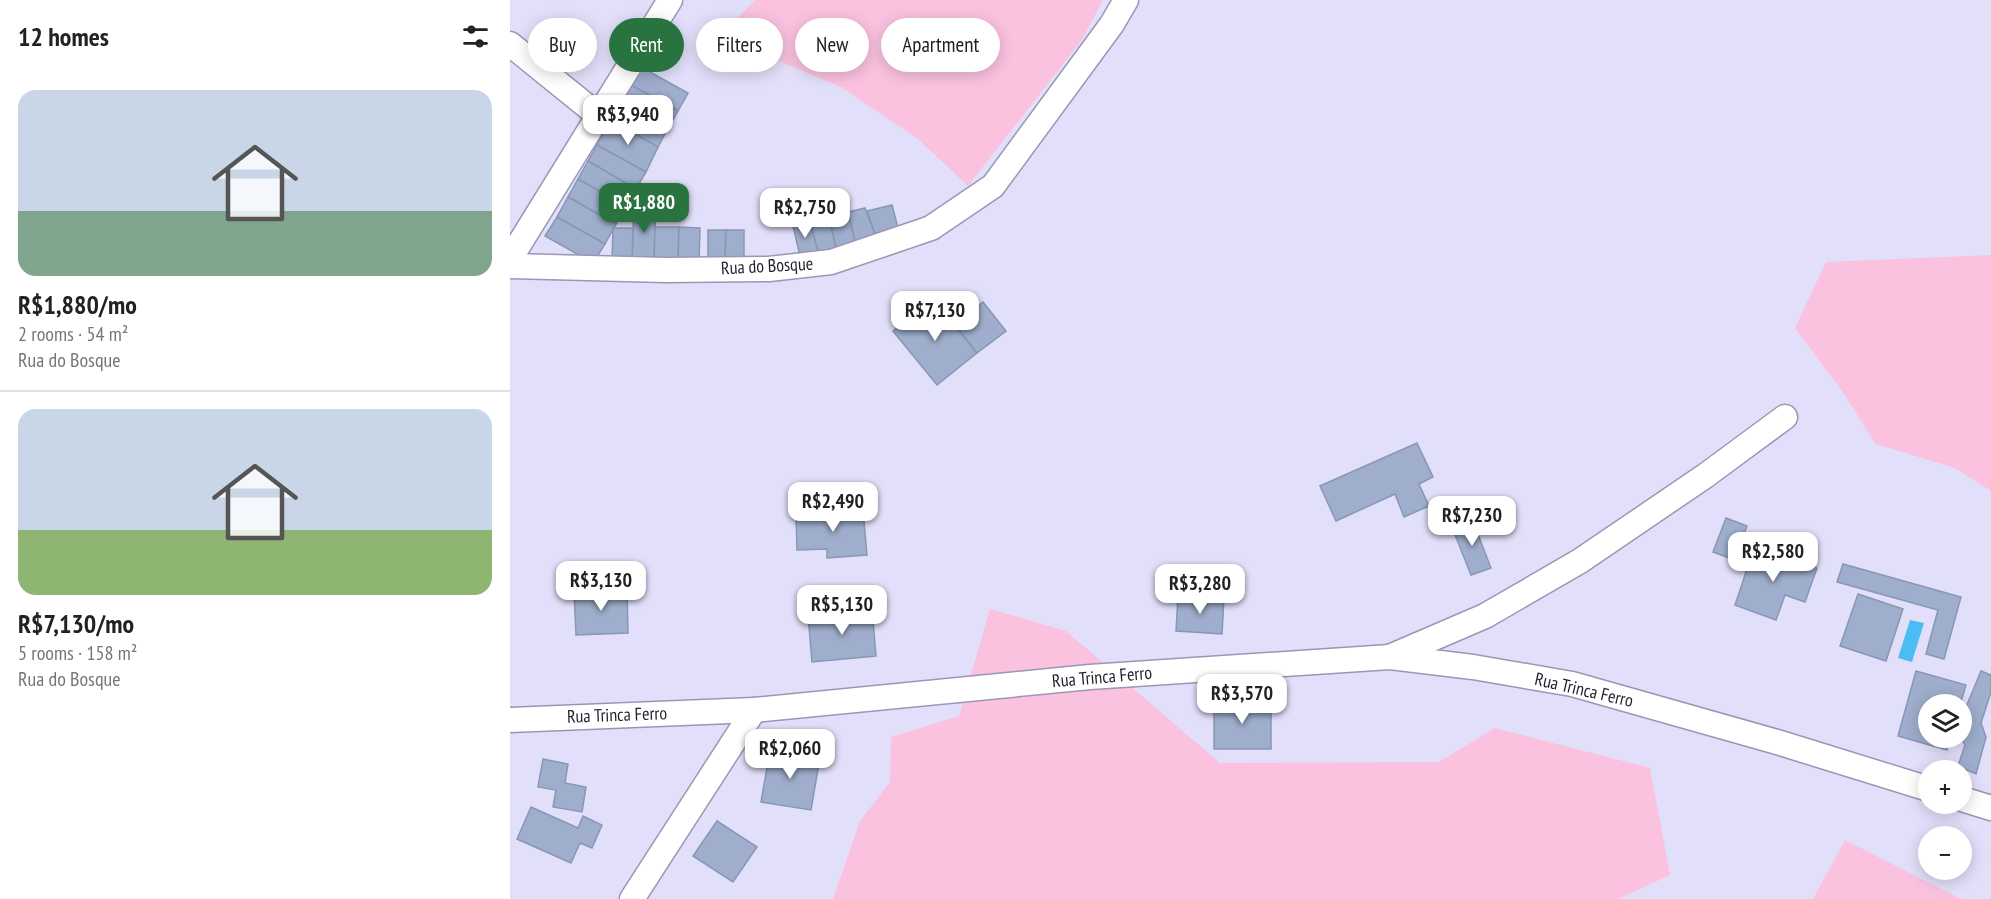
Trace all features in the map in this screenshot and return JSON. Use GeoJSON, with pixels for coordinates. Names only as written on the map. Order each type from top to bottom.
{"type":"FeatureCollection","features":[{"type":"Feature","properties":{"kind":"street"},"geometry":{"type":"LineString","coordinates":[[510,259],[670,0]]}},
{"type":"Feature","properties":{"kind":"street","name":"Rua do Bosque"},"geometry":{"type":"LineString","coordinates":[[510,266],[769,270],[831,262],[931,228],[993,186],[1112,24],[1126,0]]}},
{"type":"Feature","properties":{"kind":"street"},"geometry":{"type":"LineString","coordinates":[[510,44],[598,116]]}},
{"type":"Feature","properties":{"kind":"street"},"geometry":{"type":"LineString","coordinates":[[1390,657],[1485,616],[1580,561],[1705,476],[1785,417]]}},
{"type":"Feature","properties":{"kind":"street","name":"Rua Trinca Ferro"},"geometry":{"type":"LineString","coordinates":[[510,720],[754,710],[1090,677],[1390,657],[1473,667],[1572,684],[1777,742],[1918,786]]}},
{"type":"Feature","properties":{"kind":"street"},"geometry":{"type":"LineString","coordinates":[[632,899],[754,710]]}},
{"type":"Feature","properties":{"kind":"street"},"geometry":{"type":"LineString","coordinates":[[1972,802],[1991,808]]}},
{"type":"Feature","properties":{"kind":"shaded area"},"geometry":{"type":"Polygon","coordinates":[[[756,0],[1103,0],[1081,41],[968,186],[918,139],[841,87],[805,72],[869,72],[869,18],[795,18],[795,68],[783,63],[783,18],[737,18],[756,0]]]}},
{"type":"Feature","properties":{"kind":"shaded area"},"geometry":{"type":"Polygon","coordinates":[[[1991,255],[1991,491],[1955,468],[1876,444],[1842,391],[1795,328],[1826,262],[1991,255]]]}},
{"type":"Feature","properties":{"kind":"shaded area"},"geometry":{"type":"Polygon","coordinates":[[[990,609],[1066,631],[1220,763],[1439,762],[1495,728],[1650,768],[1670,875],[1618,899],[833,899],[860,821],[890,782],[891,737],[959,716],[990,609]]]}},
{"type":"Feature","properties":{"kind":"shaded area"},"geometry":{"type":"Polygon","coordinates":[[[1845,840],[1918,877],[1918,880],[1924,880],[1961,899],[1813,899],[1845,840]]]}},
{"type":"Feature","properties":{"kind":"water"},"geometry":{"type":"Polygon","coordinates":[[[1910,620],[1924,623],[1912,662],[1898,658],[1910,620]]]}},
{"type":"Feature","properties":{"kind":"building"},"geometry":{"type":"Polygon","coordinates":[[[638,72],[650,72],[688,93],[678,111],[631,85],[638,72]]]}},
{"type":"Feature","properties":{"kind":"building"},"geometry":{"type":"Polygon","coordinates":[[[631,85],[678,111],[667,130],[621,103],[631,85]]]}},
{"type":"Feature","properties":{"kind":"building"},"geometry":{"type":"Polygon","coordinates":[[[621,103],[667,130],[658,147],[611,120],[621,103]]]}},
{"type":"Feature","properties":{"kind":"building"},"geometry":{"type":"Polygon","coordinates":[[[611,120],[658,147],[646,172],[597,145],[611,120]]]}},
{"type":"Feature","properties":{"kind":"building"},"geometry":{"type":"Polygon","coordinates":[[[597,145],[646,172],[636,189],[588,161],[597,145]]]}},
{"type":"Feature","properties":{"kind":"building"},"geometry":{"type":"Polygon","coordinates":[[[588,161],[636,189],[626,206],[578,179],[588,161]]]}},
{"type":"Feature","properties":{"kind":"building"},"geometry":{"type":"Polygon","coordinates":[[[578,179],[626,206],[616,224],[568,197],[578,179]]]}},
{"type":"Feature","properties":{"kind":"building"},"geometry":{"type":"Polygon","coordinates":[[[568,197],[616,224],[605,244],[557,217],[568,197]]]}},
{"type":"Feature","properties":{"kind":"building"},"geometry":{"type":"Polygon","coordinates":[[[634,205],[656,206],[654,262],[632,262],[634,205]]]}},
{"type":"Feature","properties":{"kind":"building"},"geometry":{"type":"Polygon","coordinates":[[[892,205],[899,232],[876,237],[867,211],[892,205]]]}},
{"type":"Feature","properties":{"kind":"building"},"geometry":{"type":"Polygon","coordinates":[[[865,208],[876,237],[855,242],[848,212],[865,208]]]}},
{"type":"Feature","properties":{"kind":"building"},"geometry":{"type":"Polygon","coordinates":[[[848,212],[855,242],[836,248],[829,218],[848,212]]]}},
{"type":"Feature","properties":{"kind":"building"},"geometry":{"type":"Polygon","coordinates":[[[557,217],[605,244],[593,263],[545,236],[557,217]]]}},
{"type":"Feature","properties":{"kind":"building"},"geometry":{"type":"Polygon","coordinates":[[[829,218],[836,248],[818,252],[810,222],[829,218]]]}},
{"type":"Feature","properties":{"kind":"building"},"geometry":{"type":"Polygon","coordinates":[[[810,222],[818,252],[800,256],[793,226],[810,222]]]}},
{"type":"Feature","properties":{"kind":"building"},"geometry":{"type":"Polygon","coordinates":[[[655,227],[679,227],[678,263],[654,262],[655,227]]]}},
{"type":"Feature","properties":{"kind":"building"},"geometry":{"type":"Polygon","coordinates":[[[679,227],[700,228],[699,264],[678,263],[679,227]]]}},
{"type":"Feature","properties":{"kind":"building"},"geometry":{"type":"Polygon","coordinates":[[[613,228],[633,228],[632,262],[612,261],[613,228]]]}},
{"type":"Feature","properties":{"kind":"building"},"geometry":{"type":"Polygon","coordinates":[[[708,230],[726,230],[725,261],[708,260],[708,230]]]}},
{"type":"Feature","properties":{"kind":"building"},"geometry":{"type":"Polygon","coordinates":[[[726,230],[744,230],[744,260],[725,261],[726,230]]]}},
{"type":"Feature","properties":{"kind":"building"},"geometry":{"type":"Polygon","coordinates":[[[933,298],[977,353],[937,385],[893,331],[933,298]]]}},
{"type":"Feature","properties":{"kind":"building"},"geometry":{"type":"Polygon","coordinates":[[[983,302],[1006,331],[977,353],[955,325],[983,302]]]}},
{"type":"Feature","properties":{"kind":"building"},"geometry":{"type":"Polygon","coordinates":[[[1417,443],[1433,477],[1419,484],[1429,506],[1404,517],[1395,494],[1336,521],[1320,486],[1417,443]]]}},
{"type":"Feature","properties":{"kind":"building"},"geometry":{"type":"Polygon","coordinates":[[[863,510],[867,555],[827,558],[827,549],[797,550],[796,516],[863,510]]]}},
{"type":"Feature","properties":{"kind":"building"},"geometry":{"type":"Polygon","coordinates":[[[1726,518],[1747,526],[1735,560],[1713,552],[1726,518]]]}},
{"type":"Feature","properties":{"kind":"building"},"geometry":{"type":"Polygon","coordinates":[[[1472,519],[1491,568],[1471,575],[1452,527],[1472,519]]]}},
{"type":"Feature","properties":{"kind":"building"},"geometry":{"type":"Polygon","coordinates":[[[1754,548],[1817,568],[1805,602],[1785,595],[1776,620],[1735,605],[1754,548]]]}},
{"type":"Feature","properties":{"kind":"building"},"geometry":{"type":"Polygon","coordinates":[[[1843,564],[1961,597],[1944,659],[1926,654],[1938,610],[1837,582],[1843,564]]]}},
{"type":"Feature","properties":{"kind":"building"},"geometry":{"type":"Polygon","coordinates":[[[627,590],[628,633],[576,635],[574,591],[627,590]]]}},
{"type":"Feature","properties":{"kind":"building"},"geometry":{"type":"Polygon","coordinates":[[[1858,594],[1903,609],[1886,661],[1840,646],[1858,594]]]}},
{"type":"Feature","properties":{"kind":"building"},"geometry":{"type":"Polygon","coordinates":[[[1178,596],[1224,598],[1222,634],[1176,631],[1178,596]]]}},
{"type":"Feature","properties":{"kind":"building"},"geometry":{"type":"Polygon","coordinates":[[[872,609],[876,656],[812,662],[808,615],[872,609]]]}},
{"type":"Feature","properties":{"kind":"building"},"geometry":{"type":"Polygon","coordinates":[[[1916,671],[1966,685],[1963,694],[1918,694],[1918,742],[1898,736],[1916,671]]]}},
{"type":"Feature","properties":{"kind":"building"},"geometry":{"type":"Polygon","coordinates":[[[1981,671],[1991,675],[1991,692],[1981,723],[1986,737],[1976,774],[1972,772],[1972,760],[1960,760],[1964,748],[1972,748],[1972,694],[1981,671]]]}},
{"type":"Feature","properties":{"kind":"building"},"geometry":{"type":"Polygon","coordinates":[[[1214,701],[1271,701],[1271,749],[1214,749],[1214,701]]]}},
{"type":"Feature","properties":{"kind":"building"},"geometry":{"type":"Polygon","coordinates":[[[770,750],[820,758],[811,810],[761,802],[770,750]]]}},
{"type":"Feature","properties":{"kind":"building"},"geometry":{"type":"Polygon","coordinates":[[[543,759],[568,764],[565,783],[586,787],[582,812],[553,807],[556,790],[538,787],[543,759]]]}},
{"type":"Feature","properties":{"kind":"building"},"geometry":{"type":"Polygon","coordinates":[[[531,807],[578,828],[583,816],[602,825],[592,848],[580,843],[571,863],[517,839],[531,807]]]}},
{"type":"Feature","properties":{"kind":"building"},"geometry":{"type":"Polygon","coordinates":[[[717,821],[757,847],[733,882],[693,856],[717,821]]]}}]}
